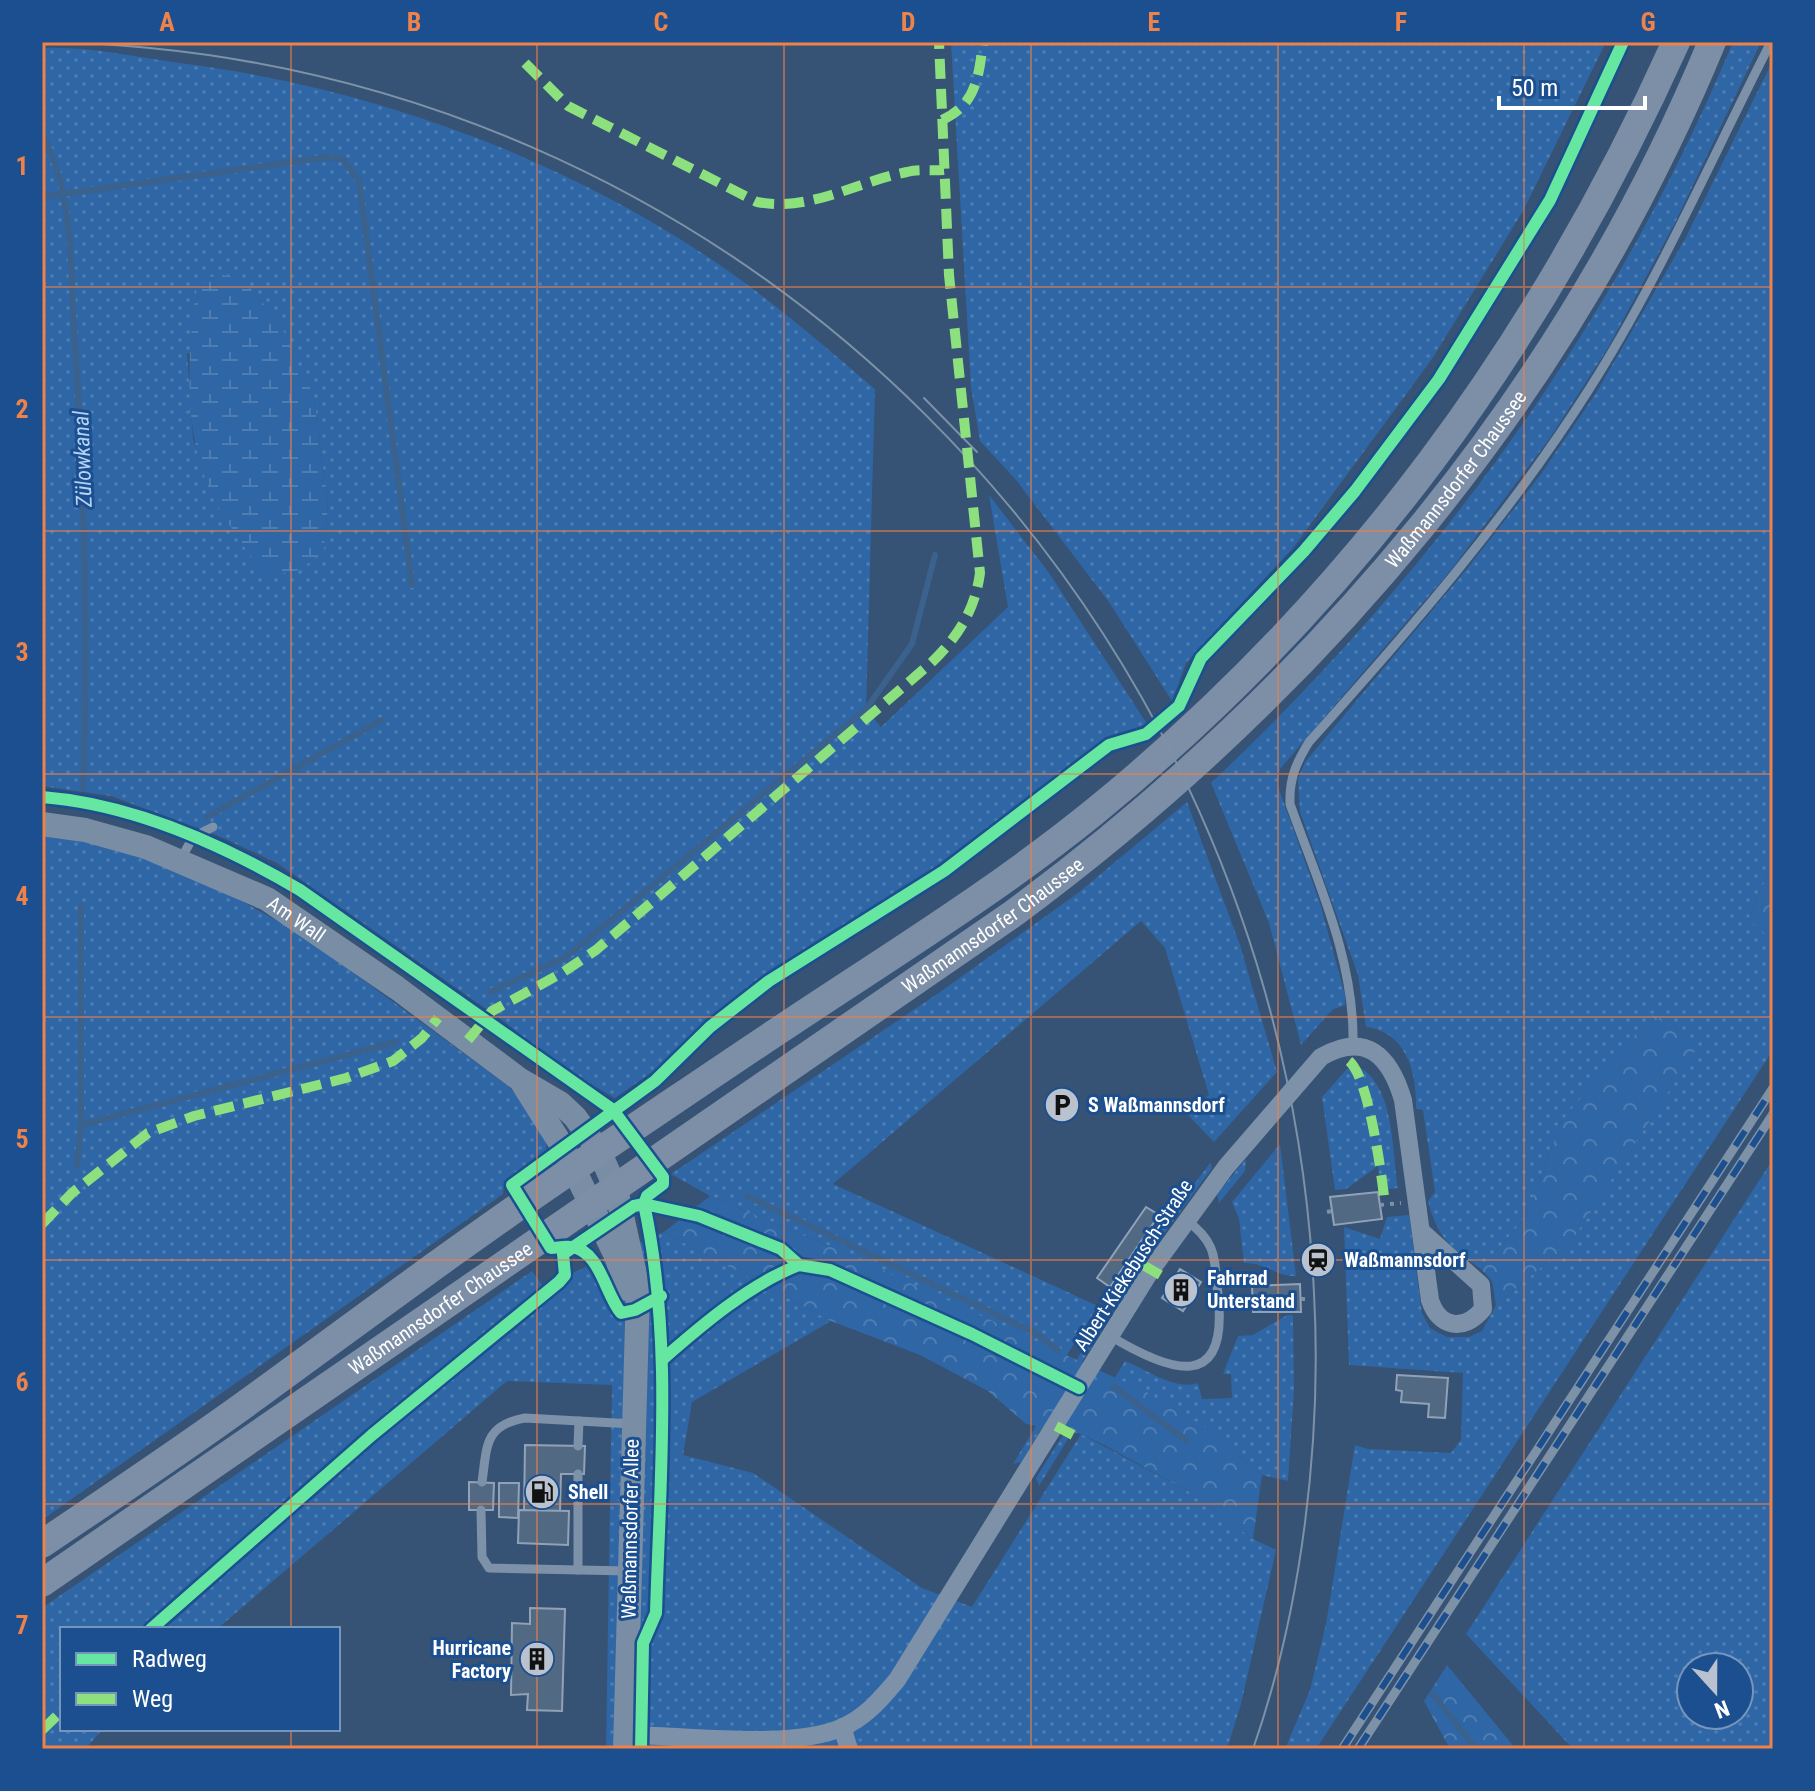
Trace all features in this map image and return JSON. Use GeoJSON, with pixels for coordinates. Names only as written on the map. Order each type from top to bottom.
{"type":"FeatureCollection","features":[{"type":"Feature","properties":{"kind":"main road","name":"Waßmannsdorfer Chaussee"},"geometry":{"type":"LineString","coordinates":[[42,1544],[599,1151],[935,930],[1079,824],[1190,730],[1331,586],[1458,428],[1572,252],[1638,127],[1676,42]]}},
{"type":"Feature","properties":{"kind":"main road","name":"Waßmannsdorfer Chaussee"},"geometry":{"type":"LineString","coordinates":[[42,1583],[1014,913],[1171,790],[1256,712],[1353,610],[1484,447],[1599,269],[1659,157],[1712,42]]}},
{"type":"Feature","properties":{"kind":"street","name":"Am Wall"},"geometry":{"type":"LineString","coordinates":[[42,824],[117,838],[181,859],[258,895],[302,921],[519,1079],[568,1110],[599,1151],[616,1189]]}},
{"type":"Feature","properties":{"kind":"street","name":"Albert-Kiekebusch-Straße"},"geometry":{"type":"LineString","coordinates":[[625,1742],[789,1738],[842,1727],[879,1702],[897,1680],[1110,1336],[1186,1220],[1226,1167],[1321,1057],[1335,1049],[1353,1045]]}},
{"type":"Feature","properties":{"kind":"street"},"geometry":{"type":"LineString","coordinates":[[1353,1045],[1373,1051],[1386,1060],[1396,1077],[1434,1312],[1442,1321],[1454,1325],[1475,1318],[1483,1309],[1481,1285],[1423,1233]]}},
{"type":"Feature","properties":{"kind":"street","name":"Am Wall"},"geometry":{"type":"LineString","coordinates":[[519,1079],[547,1120],[573,1169]]}},
{"type":"Feature","properties":{"kind":"street","name":"Waßmannsdorfer Allee"},"geometry":{"type":"LineString","coordinates":[[573,1169],[616,1256],[635,1310]]}},
{"type":"Feature","properties":{"kind":"street","name":"Waßmannsdorfer Allee"},"geometry":{"type":"LineString","coordinates":[[616,1189],[638,1277],[625,1742]]}},
{"type":"Feature","properties":{"kind":"street"},"geometry":{"type":"LineString","coordinates":[[842,1727],[849,1749]]}},
{"type":"Feature","properties":{"kind":"lane"},"geometry":{"type":"LineString","coordinates":[[1353,1045],[1354,1006],[1345,964],[1290,804],[1289,785],[1295,766],[1309,742],[1454,574],[1546,454],[1588,392],[1663,264],[1771,42]]}},
{"type":"Feature","properties":{"kind":"lane"},"geometry":{"type":"LineString","coordinates":[[181,859],[193,837],[213,827]]}},
{"type":"Feature","properties":{"kind":"lane"},"geometry":{"type":"LineString","coordinates":[[1110,1336],[1159,1362],[1179,1367],[1205,1362],[1216,1350],[1221,1333],[1214,1255],[1207,1237],[1186,1220]]}},
{"type":"Feature","properties":{"kind":"lane"},"geometry":{"type":"LineString","coordinates":[[482,1482],[488,1441],[496,1428],[509,1420],[525,1418],[633,1424]]}},
{"type":"Feature","properties":{"kind":"lane"},"geometry":{"type":"LineString","coordinates":[[578,1446],[579,1421]]}},
{"type":"Feature","properties":{"kind":"lane"},"geometry":{"type":"LineString","coordinates":[[578,1474],[578,1570]]}},
{"type":"Feature","properties":{"kind":"lane"},"geometry":{"type":"LineString","coordinates":[[481,1510],[482,1557],[489,1568],[629,1571]]}},
{"type":"Feature","properties":{"kind":"path"},"geometry":{"type":"LineString","coordinates":[[1301,1299],[1308,1299]]}},
{"type":"Feature","properties":{"kind":"path"},"geometry":{"type":"LineString","coordinates":[[1237,1301],[1253,1300]]}},
{"type":"Feature","properties":{"kind":"path"},"geometry":{"type":"LineString","coordinates":[[1267,1300],[1276,1300]]}},
{"type":"Feature","properties":{"kind":"green space"},"geometry":{"type":"Polygon","coordinates":[[[951,42],[1606,42],[1523,211],[1432,359],[1293,548],[1186,663],[1172,701],[1109,602],[1016,480],[980,441],[971,387],[951,42]]]}},
{"type":"Feature","properties":{"kind":"green space"},"geometry":{"type":"Polygon","coordinates":[[[1733,42],[1761,42],[1675,223],[1608,348],[1550,438],[1451,570],[1280,769],[1277,784],[1320,903],[1345,995],[1345,1005],[1332,1010],[1301,1045],[1269,923],[1211,783],[1293,702],[1370,618],[1443,531],[1511,440],[1575,345],[1633,248],[1686,146],[1733,42]]]}},
{"type":"Feature","properties":{"kind":"green space"},"geometry":{"type":"Polygon","coordinates":[[[42,48],[94,50],[253,75],[326,90],[399,111],[470,135],[539,164],[607,197],[672,234],[752,288],[875,389],[866,709],[881,727],[1008,607],[989,495],[1049,573],[1147,724],[1110,736],[887,903],[731,1000],[704,1022],[669,1060],[615,1098],[566,1070],[502,1020],[277,863],[219,836],[111,796],[42,786],[42,48]],[[187,353],[193,439],[221,512],[324,550],[328,504],[314,400],[187,353]]]}},
{"type":"Feature","properties":{"kind":"green space"},"geometry":{"type":"Polygon","coordinates":[[[1773,60],[1773,863],[1748,920],[1773,937],[1773,1050],[1316,1749],[1285,1749],[1310,1690],[1326,1624],[1355,1445],[1368,1449],[1451,1453],[1461,1440],[1463,1373],[1349,1365],[1344,1227],[1380,1239],[1387,1217],[1409,1215],[1422,1313],[1430,1328],[1447,1337],[1469,1337],[1482,1331],[1496,1305],[1571,1242],[1562,1120],[1525,1218],[1481,1269],[1453,1248],[1436,1225],[1428,1201],[1435,1192],[1423,1110],[1416,1109],[1411,1069],[1407,1057],[1391,1037],[1366,1027],[1358,975],[1300,812],[1298,779],[1305,762],[1466,570],[1541,474],[1596,393],[1685,239],[1773,60]]]}},
{"type":"Feature","properties":{"kind":"green space"},"geometry":{"type":"Polygon","coordinates":[[[217,274],[242,279],[280,323],[314,400],[328,504],[324,550],[300,570],[265,576],[223,515],[209,489],[200,461],[190,404],[191,345],[197,287],[217,274]]]}},
{"type":"Feature","properties":{"kind":"green space"},"geometry":{"type":"Polygon","coordinates":[[[1187,802],[1240,945],[1277,1072],[1214,1142],[1187,1114],[1209,1095],[1165,948],[1141,921],[833,1184],[1098,1306],[1065,1358],[832,1247],[710,1196],[671,1174],[940,992],[1078,893],[1187,802]]]}},
{"type":"Feature","properties":{"kind":"green space"},"geometry":{"type":"Polygon","coordinates":[[[42,836],[93,843],[140,857],[193,877],[296,931],[507,1085],[537,1122],[547,1149],[504,1182],[503,1194],[42,1520],[42,836]]]}},
{"type":"Feature","properties":{"kind":"green space"},"geometry":{"type":"Polygon","coordinates":[[[1773,863],[1773,937],[1772,939],[1748,920],[1773,863]]]}},
{"type":"Feature","properties":{"kind":"green space"},"geometry":{"type":"Polygon","coordinates":[[[1652,1015],[1699,1045],[1571,1242],[1496,1305],[1492,1281],[1481,1269],[1525,1218],[1562,1120],[1652,1015]]]}},
{"type":"Feature","properties":{"kind":"green space"},"geometry":{"type":"Polygon","coordinates":[[[1359,1067],[1371,1076],[1386,1105],[1398,1188],[1381,1190],[1378,1166],[1346,1189],[1335,1190],[1322,1097],[1347,1069],[1359,1067]]]}},
{"type":"Feature","properties":{"kind":"green space"},"geometry":{"type":"Polygon","coordinates":[[[1280,1144],[1296,1276],[1244,1263],[1239,1219],[1232,1202],[1280,1144]]]}},
{"type":"Feature","properties":{"kind":"green space"},"geometry":{"type":"Polygon","coordinates":[[[1246,1159],[1245,1171],[1219,1203],[1217,1194],[1246,1159]]]}},
{"type":"Feature","properties":{"kind":"green space"},"geometry":{"type":"Polygon","coordinates":[[[1773,1159],[1773,1749],[1573,1749],[1466,1634],[1773,1159]]]}},
{"type":"Feature","properties":{"kind":"green space"},"geometry":{"type":"Polygon","coordinates":[[[1210,1163],[1212,1168],[1145,1260],[1140,1257],[1210,1163]]]}},
{"type":"Feature","properties":{"kind":"green space"},"geometry":{"type":"Polygon","coordinates":[[[710,1196],[832,1247],[1155,1396],[1206,1428],[1262,1475],[1253,1539],[1188,1491],[1104,1445],[1081,1434],[1026,1424],[988,1391],[920,1355],[831,1321],[664,1232],[710,1196]]]}},
{"type":"Feature","properties":{"kind":"green space"},"geometry":{"type":"Polygon","coordinates":[[[664,1232],[831,1321],[692,1402],[683,1455],[753,1473],[922,1588],[972,1607],[1081,1434],[1188,1491],[1253,1539],[1276,1550],[1241,1704],[1227,1749],[606,1749],[612,1385],[507,1381],[219,1627],[60,1627],[60,1731],[101,1731],[85,1749],[42,1749],[42,1608],[532,1271],[543,1286],[664,1232]]]}},
{"type":"Feature","properties":{"kind":"green space"},"geometry":{"type":"Polygon","coordinates":[[[1104,1315],[1107,1322],[1072,1378],[1066,1377],[1104,1315]]]}},
{"type":"Feature","properties":{"kind":"green space"},"geometry":{"type":"Polygon","coordinates":[[[1287,1315],[1293,1315],[1294,1390],[1288,1481],[1262,1475],[1206,1428],[1114,1379],[1125,1361],[1170,1382],[1198,1383],[1202,1399],[1232,1398],[1231,1374],[1223,1374],[1238,1336],[1253,1335],[1287,1315]]]}},
{"type":"Feature","properties":{"kind":"green space"},"geometry":{"type":"Polygon","coordinates":[[[1061,1385],[1065,1390],[1021,1462],[1013,1464],[1061,1385]]]}},
{"type":"Feature","properties":{"kind":"green space"},"geometry":{"type":"Polygon","coordinates":[[[1063,1435],[1068,1439],[1039,1486],[1036,1478],[1063,1435]]]}},
{"type":"Feature","properties":{"kind":"green space"},"geometry":{"type":"Polygon","coordinates":[[[1447,1665],[1516,1749],[1450,1749],[1424,1701],[1447,1665]]]}},
{"type":"Feature","properties":{"kind":"building"},"geometry":{"type":"Polygon","coordinates":[[[1378,1192],[1382,1219],[1334,1225],[1330,1197],[1378,1192]]]}},
{"type":"Feature","properties":{"kind":"building"},"geometry":{"type":"Polygon","coordinates":[[[1146,1207],[1159,1215],[1110,1287],[1097,1278],[1146,1207]]]}},
{"type":"Feature","properties":{"kind":"building","name":"Fahrrad Unterstand"},"geometry":{"type":"Polygon","coordinates":[[[1180,1269],[1201,1282],[1183,1311],[1162,1298],[1180,1269]]]}},
{"type":"Feature","properties":{"kind":"building"},"geometry":{"type":"Polygon","coordinates":[[[1300,1284],[1301,1312],[1253,1312],[1252,1286],[1300,1284]]]}},
{"type":"Feature","properties":{"kind":"building"},"geometry":{"type":"Polygon","coordinates":[[[1397,1375],[1448,1378],[1445,1418],[1428,1417],[1429,1404],[1401,1402],[1402,1391],[1396,1390],[1397,1375]]]}},
{"type":"Feature","properties":{"kind":"building","name":"Shell"},"geometry":{"type":"Polygon","coordinates":[[[525,1445],[585,1446],[584,1474],[561,1474],[560,1512],[524,1511],[525,1445]]]}},
{"type":"Feature","properties":{"kind":"building"},"geometry":{"type":"Polygon","coordinates":[[[469,1482],[494,1483],[493,1510],[469,1510],[469,1482]]]}},
{"type":"Feature","properties":{"kind":"building"},"geometry":{"type":"Polygon","coordinates":[[[499,1483],[519,1483],[518,1518],[499,1517],[499,1483]]]}},
{"type":"Feature","properties":{"kind":"building"},"geometry":{"type":"Polygon","coordinates":[[[519,1510],[569,1511],[568,1545],[518,1543],[519,1510]]]}},
{"type":"Feature","properties":{"kind":"building","name":"Hurricane Factory"},"geometry":{"type":"Polygon","coordinates":[[[530,1608],[565,1609],[562,1711],[527,1710],[528,1694],[511,1695],[512,1623],[530,1624],[530,1608]]]}},
{"type":"Feature","properties":{"kind":"waterway","name":"Zülowkanal"},"geometry":{"type":"LineString","coordinates":[[42,134],[60,180],[71,254],[84,559],[83,789]]}},
{"type":"Feature","properties":{"kind":"waterway"},"geometry":{"type":"LineString","coordinates":[[42,197],[328,157],[343,159],[359,181],[412,585]]}},
{"type":"Feature","properties":{"kind":"waterway"},"geometry":{"type":"LineString","coordinates":[[490,992],[566,957],[866,709],[912,644],[935,555]]}},
{"type":"Feature","properties":{"kind":"waterway"},"geometry":{"type":"LineString","coordinates":[[207,817],[382,720]]}},
{"type":"Feature","properties":{"kind":"waterway","name":"Zülowkanal"},"geometry":{"type":"LineString","coordinates":[[77,1166],[81,1125],[81,906]]}},
{"type":"Feature","properties":{"kind":"waterway"},"geometry":{"type":"LineString","coordinates":[[81,1125],[396,1042]]}},
{"type":"Feature","properties":{"kind":"waterway"},"geometry":{"type":"LineString","coordinates":[[747,1196],[1035,1333],[1058,1350]]}},
{"type":"Feature","properties":{"kind":"waterway"},"geometry":{"type":"LineString","coordinates":[[1114,1387],[1186,1440]]}},
{"type":"Feature","properties":{"kind":"waterway"},"geometry":{"type":"LineString","coordinates":[[1433,1694],[1476,1749]]}},
{"type":"Feature","properties":{"kind":"tram line"},"geometry":{"type":"LineString","coordinates":[[48,42],[299,72],[532,147],[743,264],[927,417],[1081,601],[1199,811],[1278,1044],[1314,1293],[1315,1407],[1305,1524],[1296,1582],[1270,1695],[1253,1749]]}},
{"type":"Feature","properties":{"kind":"tram line"},"geometry":{"type":"LineString","coordinates":[[924,398],[977,452]]}},
{"type":"Feature","properties":{"kind":"railway"},"geometry":{"type":"LineString","coordinates":[[1342,1749],[1773,1088]]}},
{"type":"Feature","properties":{"kind":"railway"},"geometry":{"type":"LineString","coordinates":[[1358,1749],[1773,1114]]}},
{"type":"Feature","properties":{"kind":"marked path"},"geometry":{"type":"LineString","coordinates":[[468,1040],[492,1011],[562,973],[596,950],[931,663],[957,633],[969,611],[980,573],[949,275],[939,42]]}},
{"type":"Feature","properties":{"kind":"marked path"},"geometry":{"type":"LineString","coordinates":[[942,120],[969,98],[977,78],[983,42]]}},
{"type":"Feature","properties":{"kind":"marked path"},"geometry":{"type":"LineString","coordinates":[[525,63],[568,106],[757,202],[777,204],[814,200],[907,172],[944,170]]}},
{"type":"Feature","properties":{"kind":"marked path"},"geometry":{"type":"LineString","coordinates":[[42,1224],[72,1193],[148,1133],[194,1116],[346,1078],[393,1061],[422,1038],[438,1018]]}},
{"type":"Feature","properties":{"kind":"marked path"},"geometry":{"type":"LineString","coordinates":[[1349,1061],[1363,1086],[1378,1151],[1385,1205]]}},
{"type":"Feature","properties":{"kind":"marked path"},"geometry":{"type":"LineString","coordinates":[[1143,1265],[1169,1280]]}},
{"type":"Feature","properties":{"kind":"marked path"},"geometry":{"type":"LineString","coordinates":[[1056,1426],[1073,1435]]}},
{"type":"Feature","properties":{"kind":"marked path"},"geometry":{"type":"LineString","coordinates":[[42,1730],[60,1713]]}},
{"type":"Feature","properties":{"kind":"cycle path"},"geometry":{"type":"LineString","coordinates":[[661,1296],[635,1310],[621,1313],[589,1256],[571,1247],[551,1248],[512,1185],[655,1081],[710,1027],[769,981],[944,871],[1109,745],[1146,734],[1179,706],[1201,658],[1304,551],[1355,491],[1439,379],[1550,200],[1623,42]]}},
{"type":"Feature","properties":{"kind":"cycle path"},"geometry":{"type":"LineString","coordinates":[[42,797],[76,801],[143,817],[208,842],[300,890],[613,1110],[663,1177],[663,1184],[647,1196],[644,1204],[659,1306],[662,1459],[656,1613],[643,1643],[641,1749]]}},
{"type":"Feature","properties":{"kind":"cycle path"},"geometry":{"type":"LineString","coordinates":[[153,1627],[372,1435],[559,1282],[565,1275],[563,1254],[634,1206],[644,1204],[699,1216],[781,1249],[799,1265],[830,1270],[972,1334],[1079,1388]]}},
{"type":"Feature","properties":{"kind":"cycle path"},"geometry":{"type":"LineString","coordinates":[[663,1359],[745,1294],[799,1265]]}},
{"type":"Feature","properties":{"kind":"place","name":"S Waßmannsdorf"},"geometry":{"type":"Point","coordinates":[1062,1105]}},
{"type":"Feature","properties":{"kind":"place","name":"Waßmannsdorf"},"geometry":{"type":"Point","coordinates":[1318,1260]}},
{"type":"Feature","properties":{"kind":"place","name":"Fahrrad Unterstand"},"geometry":{"type":"Point","coordinates":[1181,1290]}},
{"type":"Feature","properties":{"kind":"place","name":"Shell"},"geometry":{"type":"Point","coordinates":[542,1492]}},
{"type":"Feature","properties":{"kind":"place","name":"Hurricane Factory"},"geometry":{"type":"Point","coordinates":[537,1659]}}]}
